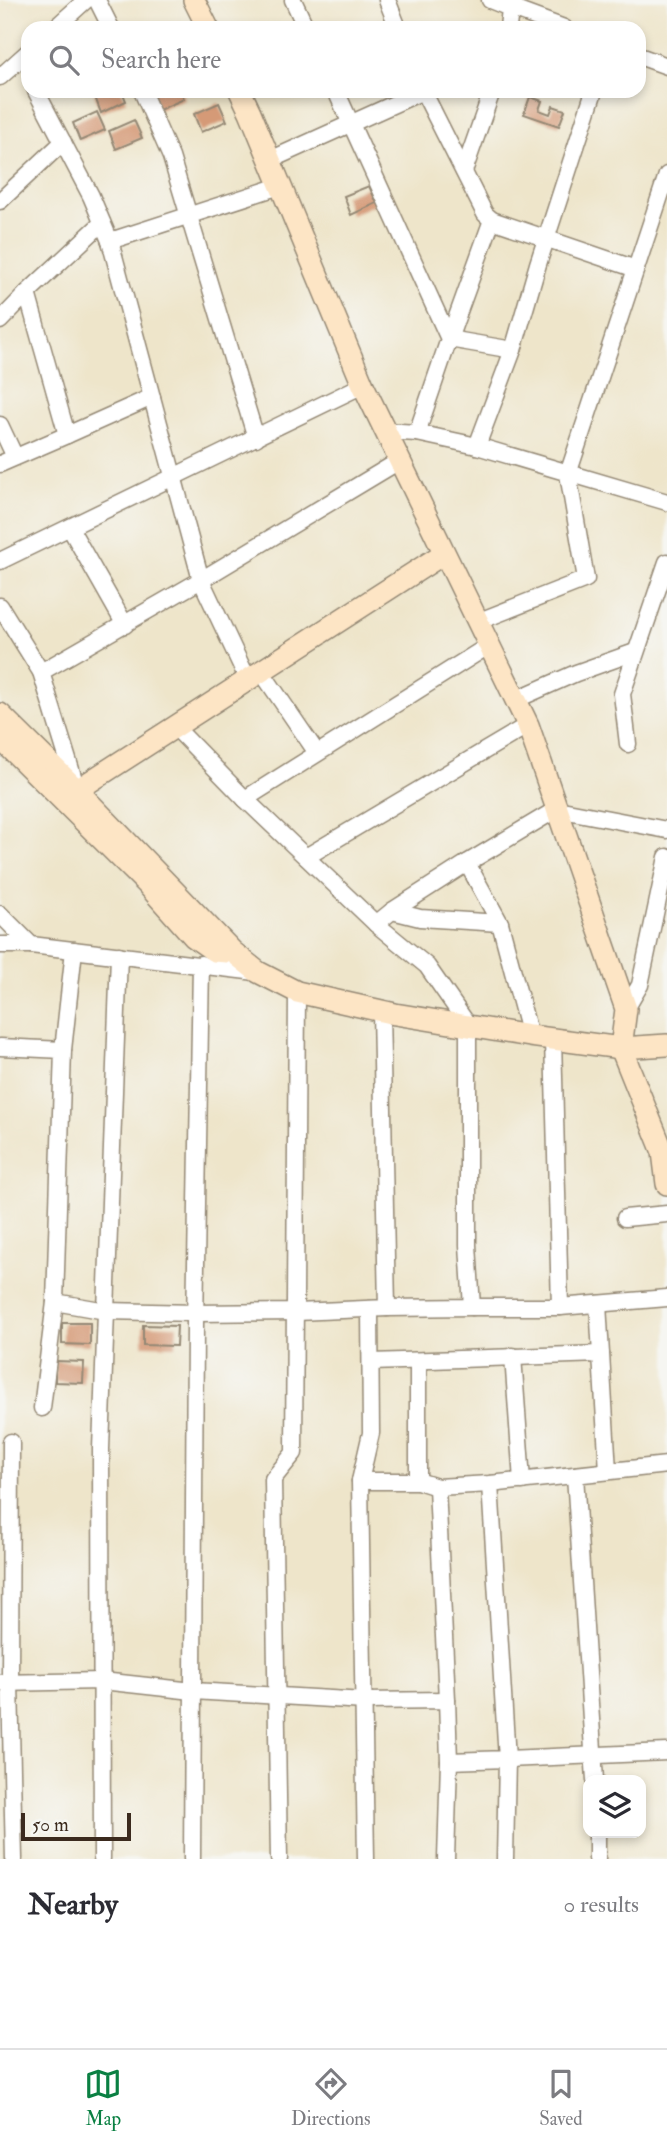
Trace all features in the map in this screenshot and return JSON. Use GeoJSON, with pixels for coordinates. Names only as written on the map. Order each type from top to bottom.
{"type":"FeatureCollection","features":[{"type":"Feature","properties":{"kind":"street"},"geometry":{"type":"LineString","coordinates":[[63,21],[87,0],[105,21]]}},
{"type":"Feature","properties":{"kind":"street"},"geometry":{"type":"LineString","coordinates":[[194,0],[204,21]]}},
{"type":"Feature","properties":{"kind":"street"},"geometry":{"type":"LineString","coordinates":[[293,0],[303,21]]}},
{"type":"Feature","properties":{"kind":"street"},"geometry":{"type":"LineString","coordinates":[[387,0],[395,21]]}},
{"type":"Feature","properties":{"kind":"street"},"geometry":{"type":"LineString","coordinates":[[490,0],[513,4],[549,21]]}},
{"type":"Feature","properties":{"kind":"street"},"geometry":{"type":"LineString","coordinates":[[646,58],[667,66]]}},
{"type":"Feature","properties":{"kind":"street"},"geometry":{"type":"LineString","coordinates":[[0,77],[21,59]]}},
{"type":"Feature","properties":{"kind":"street"},"geometry":{"type":"LineString","coordinates":[[40,98],[91,196],[110,241],[201,580],[255,675],[317,754]]}},
{"type":"Feature","properties":{"kind":"street"},"geometry":{"type":"LineString","coordinates":[[145,98],[171,157],[256,438]]}},
{"type":"Feature","properties":{"kind":"street"},"geometry":{"type":"LineString","coordinates":[[243,98],[384,432],[528,724],[626,1009]]}},
{"type":"Feature","properties":{"kind":"street"},"geometry":{"type":"LineString","coordinates":[[339,98],[449,339]]}},
{"type":"Feature","properties":{"kind":"street"},"geometry":{"type":"LineString","coordinates":[[270,160],[409,98]]}},
{"type":"Feature","properties":{"kind":"street"},"geometry":{"type":"LineString","coordinates":[[428,98],[485,214],[492,220],[636,269]]}},
{"type":"Feature","properties":{"kind":"street"},"geometry":{"type":"LineString","coordinates":[[464,171],[490,98]]}},
{"type":"Feature","properties":{"kind":"street"},"geometry":{"type":"LineString","coordinates":[[477,446],[513,350],[592,98]]}},
{"type":"Feature","properties":{"kind":"street"},"geometry":{"type":"LineString","coordinates":[[0,201],[63,142]]}},
{"type":"Feature","properties":{"kind":"street"},"geometry":{"type":"LineString","coordinates":[[477,622],[586,579],[568,474],[667,175]]}},
{"type":"Feature","properties":{"kind":"street"},"geometry":{"type":"LineString","coordinates":[[110,241],[280,186]]}},
{"type":"Feature","properties":{"kind":"street"},"geometry":{"type":"LineString","coordinates":[[417,433],[492,220]]}},
{"type":"Feature","properties":{"kind":"street"},"geometry":{"type":"LineString","coordinates":[[0,321],[102,223]]}},
{"type":"Feature","properties":{"kind":"street"},"geometry":{"type":"LineString","coordinates":[[27,293],[67,435]]}},
{"type":"Feature","properties":{"kind":"street"},"geometry":{"type":"LineString","coordinates":[[449,339],[513,350]]}},
{"type":"Feature","properties":{"kind":"street"},"geometry":{"type":"LineString","coordinates":[[0,561],[363,385]]}},
{"type":"Feature","properties":{"kind":"street"},"geometry":{"type":"LineString","coordinates":[[0,425],[7,461],[152,397]]}},
{"type":"Feature","properties":{"kind":"street"},"geometry":{"type":"LineString","coordinates":[[384,432],[417,433],[477,446],[667,502]]}},
{"type":"Feature","properties":{"kind":"street"},"geometry":{"type":"LineString","coordinates":[[41,672],[125,625],[399,461]]}},
{"type":"Feature","properties":{"kind":"street"},"geometry":{"type":"LineString","coordinates":[[70,528],[125,625]]}},
{"type":"Feature","properties":{"kind":"street"},"geometry":{"type":"LineString","coordinates":[[77,790],[443,554]]}},
{"type":"Feature","properties":{"kind":"street"},"geometry":{"type":"LineString","coordinates":[[628,744],[622,694],[667,562]]}},
{"type":"Feature","properties":{"kind":"street"},"geometry":{"type":"LineString","coordinates":[[0,606],[41,672],[77,790]]}},
{"type":"Feature","properties":{"kind":"street"},"geometry":{"type":"LineString","coordinates":[[245,799],[488,646]]}},
{"type":"Feature","properties":{"kind":"street"},"geometry":{"type":"LineString","coordinates":[[515,700],[576,673],[635,652]]}},
{"type":"Feature","properties":{"kind":"street"},"geometry":{"type":"LineString","coordinates":[[0,714],[233,952],[258,972],[297,992],[381,1011],[530,1036],[621,1048],[667,1045]]}},
{"type":"Feature","properties":{"kind":"street"},"geometry":{"type":"LineString","coordinates":[[306,857],[528,724]]}},
{"type":"Feature","properties":{"kind":"street"},"geometry":{"type":"LineString","coordinates":[[175,727],[245,799],[376,924],[427,966],[468,1026],[468,1245],[472,1307]]}},
{"type":"Feature","properties":{"kind":"street"},"geometry":{"type":"LineString","coordinates":[[0,738],[147,884],[194,937],[214,951],[233,952]]}},
{"type":"Feature","properties":{"kind":"street"},"geometry":{"type":"LineString","coordinates":[[376,924],[467,863],[557,809],[667,830]]}},
{"type":"Feature","properties":{"kind":"street"},"geometry":{"type":"LineString","coordinates":[[667,857],[640,985],[626,1009],[621,1048],[665,1153],[667,1184]]}},
{"type":"Feature","properties":{"kind":"street"},"geometry":{"type":"LineString","coordinates":[[467,863],[500,923],[530,1036]]}},
{"type":"Feature","properties":{"kind":"street"},"geometry":{"type":"LineString","coordinates":[[392,911],[420,918],[500,923]]}},
{"type":"Feature","properties":{"kind":"street"},"geometry":{"type":"LineString","coordinates":[[0,914],[31,945]]}},
{"type":"Feature","properties":{"kind":"street"},"geometry":{"type":"LineString","coordinates":[[0,945],[31,945],[258,972]]}},
{"type":"Feature","properties":{"kind":"street"},"geometry":{"type":"LineString","coordinates":[[42,1408],[55,1302],[63,1050],[74,950]]}},
{"type":"Feature","properties":{"kind":"street"},"geometry":{"type":"LineString","coordinates":[[102,1859],[101,1449],[119,955]]}},
{"type":"Feature","properties":{"kind":"street"},"geometry":{"type":"LineString","coordinates":[[192,1859],[201,964]]}},
{"type":"Feature","properties":{"kind":"street"},"geometry":{"type":"LineString","coordinates":[[279,1859],[273,1479],[295,1453],[297,992]]}},
{"type":"Feature","properties":{"kind":"street"},"geometry":{"type":"LineString","coordinates":[[366,1859],[360,1480],[372,1433],[372,1362],[378,1308],[381,1011]]}},
{"type":"Feature","properties":{"kind":"street"},"geometry":{"type":"LineString","coordinates":[[553,1039],[560,1307]]}},
{"type":"Feature","properties":{"kind":"street"},"geometry":{"type":"LineString","coordinates":[[0,1048],[63,1050]]}},
{"type":"Feature","properties":{"kind":"street"},"geometry":{"type":"LineString","coordinates":[[625,1217],[667,1214]]}},
{"type":"Feature","properties":{"kind":"street"},"geometry":{"type":"LineString","coordinates":[[55,1302],[106,1311],[196,1313],[560,1307],[667,1297]]}},
{"type":"Feature","properties":{"kind":"street"},"geometry":{"type":"LineString","coordinates":[[597,1304],[608,1471]]}},
{"type":"Feature","properties":{"kind":"street"},"geometry":{"type":"LineString","coordinates":[[372,1362],[601,1354]]}},
{"type":"Feature","properties":{"kind":"street"},"geometry":{"type":"LineString","coordinates":[[513,1356],[522,1480]]}},
{"type":"Feature","properties":{"kind":"street"},"geometry":{"type":"LineString","coordinates":[[418,1361],[418,1480]]}},
{"type":"Feature","properties":{"kind":"street"},"geometry":{"type":"LineString","coordinates":[[11,1442],[5,1683],[14,1859]]}},
{"type":"Feature","properties":{"kind":"street"},"geometry":{"type":"LineString","coordinates":[[360,1480],[418,1480],[437,1487],[667,1465]]}},
{"type":"Feature","properties":{"kind":"street"},"geometry":{"type":"LineString","coordinates":[[575,1475],[595,1775]]}},
{"type":"Feature","properties":{"kind":"street"},"geometry":{"type":"LineString","coordinates":[[490,1484],[507,1759],[505,1859]]}},
{"type":"Feature","properties":{"kind":"street"},"geometry":{"type":"LineString","coordinates":[[437,1487],[449,1762],[446,1859]]}},
{"type":"Feature","properties":{"kind":"street"},"geometry":{"type":"LineString","coordinates":[[5,1683],[102,1681],[193,1691],[365,1702],[447,1700]]}},
{"type":"Feature","properties":{"kind":"street"},"geometry":{"type":"LineString","coordinates":[[449,1762],[667,1752]]}},
{"type":"Feature","properties":{"kind":"street"},"geometry":{"type":"LineString","coordinates":[[597,1838],[597,1859]]}},
{"type":"Feature","properties":{"kind":"building"},"geometry":{"type":"Polygon","coordinates":[[[95,98],[125,98],[126,101],[101,113],[95,98]]]}},
{"type":"Feature","properties":{"kind":"building"},"geometry":{"type":"Polygon","coordinates":[[[154,98],[184,98],[184,99],[159,110],[154,98]]]}},
{"type":"Feature","properties":{"kind":"building"},"geometry":{"type":"Polygon","coordinates":[[[530,98],[542,101],[539,110],[550,114],[553,106],[565,110],[559,126],[524,114],[530,98]]]}},
{"type":"Feature","properties":{"kind":"building"},"geometry":{"type":"Polygon","coordinates":[[[219,103],[227,121],[201,132],[194,114],[219,103]]]}},
{"type":"Feature","properties":{"kind":"building"},"geometry":{"type":"Polygon","coordinates":[[[97,112],[105,130],[80,141],[73,123],[97,112]]]}},
{"type":"Feature","properties":{"kind":"building"},"geometry":{"type":"Polygon","coordinates":[[[134,120],[142,138],[116,149],[109,131],[134,120]]]}},
{"type":"Feature","properties":{"kind":"building"},"geometry":{"type":"Polygon","coordinates":[[[369,186],[377,203],[351,215],[344,196],[369,186]]]}},
{"type":"Feature","properties":{"kind":"building"},"geometry":{"type":"Polygon","coordinates":[[[62,1323],[90,1323],[90,1345],[62,1344],[62,1323]]]}},
{"type":"Feature","properties":{"kind":"building"},"geometry":{"type":"Polygon","coordinates":[[[143,1325],[177,1326],[176,1346],[143,1345],[143,1325]]]}},
{"type":"Feature","properties":{"kind":"building"},"geometry":{"type":"Polygon","coordinates":[[[55,1361],[84,1362],[83,1383],[55,1382],[55,1361]]]}}]}
